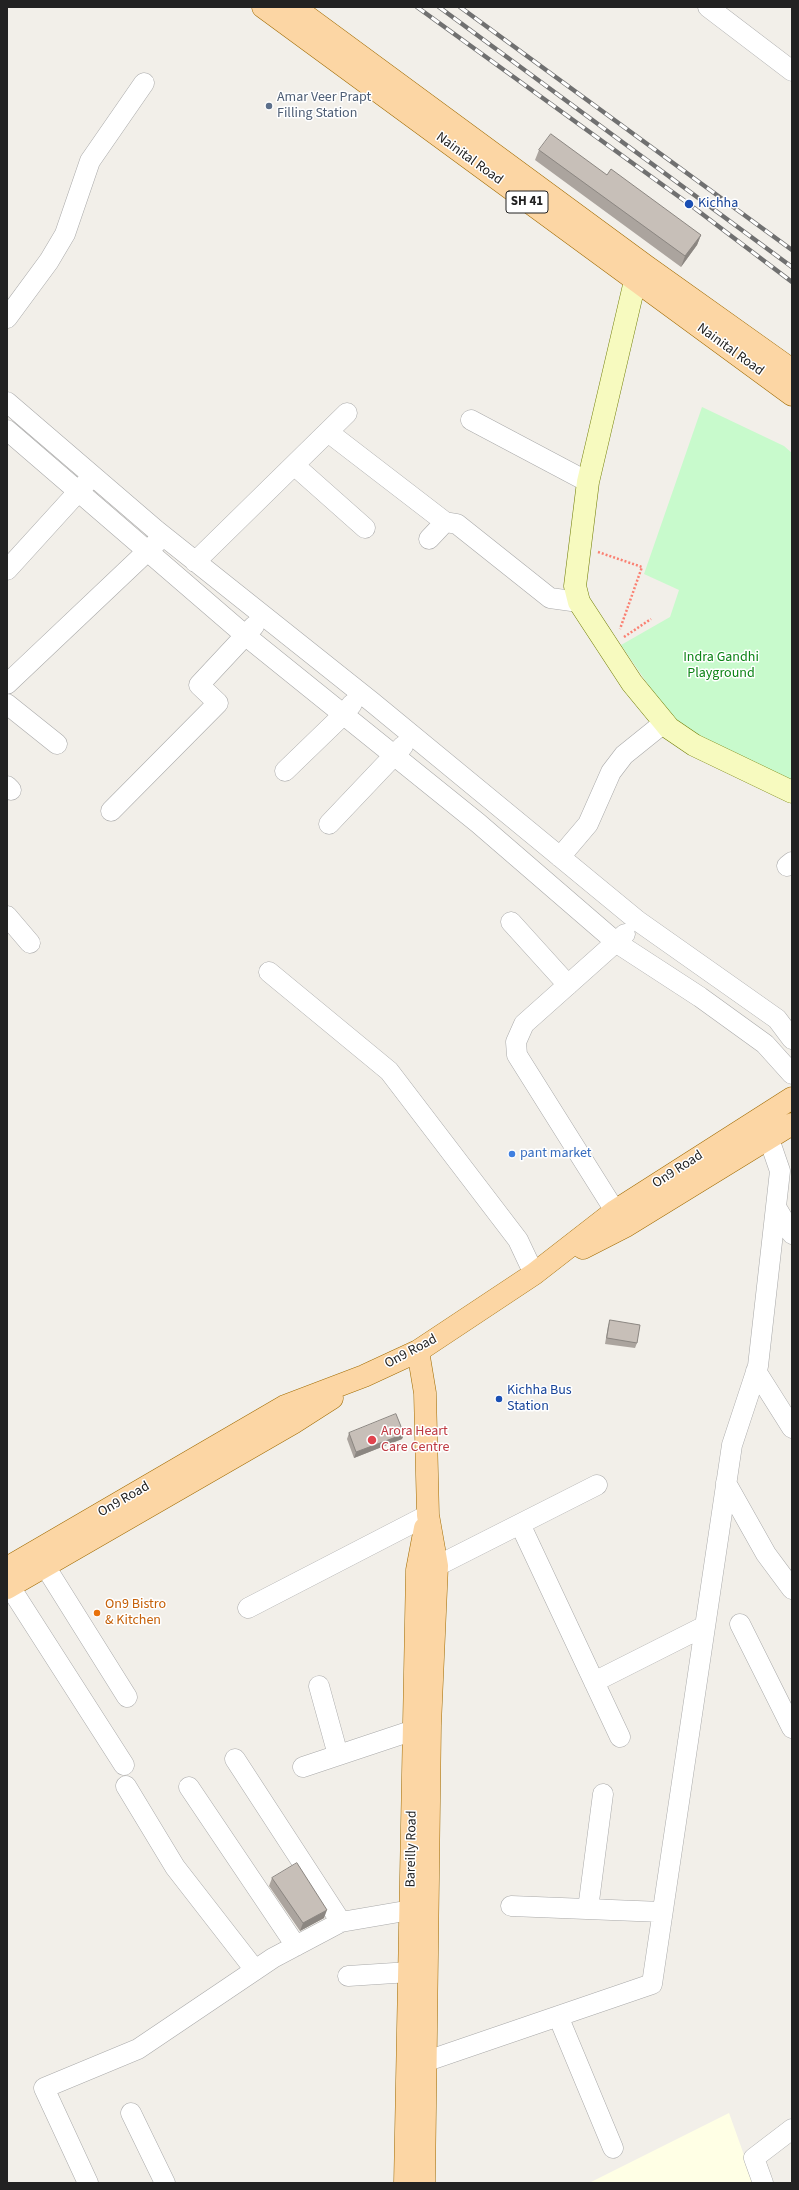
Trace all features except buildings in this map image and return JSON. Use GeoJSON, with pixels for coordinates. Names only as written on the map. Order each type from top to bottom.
{"type":"FeatureCollection","features":[{"type":"Feature","properties":{"kind":"main road","name":"Nainital Road"},"geometry":{"type":"LineString","coordinates":[[263,7],[792,395]]}},
{"type":"Feature","properties":{"kind":"main road","name":"Nainital Road"},"geometry":{"type":"LineString","coordinates":[[294,7],[646,266],[792,370]]}},
{"type":"Feature","properties":{"kind":"main road","name":"On9 Road"},"geometry":{"type":"LineString","coordinates":[[8,1581],[285,1406],[364,1376],[418,1351],[534,1274],[615,1211],[792,1098]]}},
{"type":"Feature","properties":{"kind":"main road"},"geometry":{"type":"LineString","coordinates":[[534,1274],[626,1226],[792,1124]]}},
{"type":"Feature","properties":{"kind":"main road","name":"Bareilly Road"},"geometry":{"type":"LineString","coordinates":[[418,1351],[425,1394],[428,1515],[437,1566],[430,1725],[424,2183]]}},
{"type":"Feature","properties":{"kind":"main road"},"geometry":{"type":"LineString","coordinates":[[8,1581],[45,1566],[293,1423],[364,1376]]}},
{"type":"Feature","properties":{"kind":"main road","name":"Bareilly Road"},"geometry":{"type":"LineString","coordinates":[[405,2183],[417,1570],[428,1515]]}},
{"type":"Feature","properties":{"kind":"street"},"geometry":{"type":"LineString","coordinates":[[708,7],[792,70]]}},
{"type":"Feature","properties":{"kind":"street"},"geometry":{"type":"LineString","coordinates":[[7,318],[49,261],[65,234],[90,160],[144,83]]}},
{"type":"Feature","properties":{"kind":"street"},"geometry":{"type":"LineString","coordinates":[[635,281],[588,482],[575,586],[579,602],[620,642],[632,683],[669,728],[694,745],[792,792]]}},
{"type":"Feature","properties":{"kind":"street"},"geometry":{"type":"LineString","coordinates":[[9,408],[163,536],[412,735],[638,921],[777,1019],[792,1039]]}},
{"type":"Feature","properties":{"kind":"street"},"geometry":{"type":"LineString","coordinates":[[195,562],[347,413]]}},
{"type":"Feature","properties":{"kind":"street"},"geometry":{"type":"LineString","coordinates":[[471,420],[588,482]]}},
{"type":"Feature","properties":{"kind":"street"},"geometry":{"type":"LineString","coordinates":[[7,430],[246,636],[478,823],[617,943],[700,997],[765,1044],[792,1074]]}},
{"type":"Feature","properties":{"kind":"street"},"geometry":{"type":"LineString","coordinates":[[328,432],[445,522],[457,524],[550,598],[579,602]]}},
{"type":"Feature","properties":{"kind":"street"},"geometry":{"type":"LineString","coordinates":[[294,465],[365,528]]}},
{"type":"Feature","properties":{"kind":"street"},"geometry":{"type":"LineString","coordinates":[[7,570],[92,476]]}},
{"type":"Feature","properties":{"kind":"street"},"geometry":{"type":"LineString","coordinates":[[429,539],[445,522]]}},
{"type":"Feature","properties":{"kind":"street"},"geometry":{"type":"LineString","coordinates":[[7,684],[148,552],[163,536]]}},
{"type":"Feature","properties":{"kind":"street"},"geometry":{"type":"LineString","coordinates":[[111,811],[218,703],[200,685],[246,636],[262,615]]}},
{"type":"Feature","properties":{"kind":"street"},"geometry":{"type":"LineString","coordinates":[[285,771],[344,714],[360,693]]}},
{"type":"Feature","properties":{"kind":"street"},"geometry":{"type":"LineString","coordinates":[[7,704],[57,744]]}},
{"type":"Feature","properties":{"kind":"street"},"geometry":{"type":"LineString","coordinates":[[560,857],[588,824],[611,772],[624,755],[665,722]]}},
{"type":"Feature","properties":{"kind":"street"},"geometry":{"type":"LineString","coordinates":[[329,824],[395,756],[412,735]]}},
{"type":"Feature","properties":{"kind":"street"},"geometry":{"type":"LineString","coordinates":[[7,916],[30,943]]}},
{"type":"Feature","properties":{"kind":"street"},"geometry":{"type":"LineString","coordinates":[[615,1211],[516,1055],[516,1042],[524,1024],[617,943],[638,921]]}},
{"type":"Feature","properties":{"kind":"street"},"geometry":{"type":"LineString","coordinates":[[510,922],[568,985]]}},
{"type":"Feature","properties":{"kind":"street"},"geometry":{"type":"LineString","coordinates":[[269,972],[389,1071],[518,1240],[534,1274]]}},
{"type":"Feature","properties":{"kind":"street"},"geometry":{"type":"LineString","coordinates":[[426,2061],[652,1984],[732,1445],[756,1371],[780,1171],[769,1139]]}},
{"type":"Feature","properties":{"kind":"street"},"geometry":{"type":"LineString","coordinates":[[776,1207],[792,1234]]}},
{"type":"Feature","properties":{"kind":"street"},"geometry":{"type":"LineString","coordinates":[[756,1371],[792,1428]]}},
{"type":"Feature","properties":{"kind":"street"},"geometry":{"type":"LineString","coordinates":[[726,1483],[766,1554],[792,1589]]}},
{"type":"Feature","properties":{"kind":"street"},"geometry":{"type":"LineString","coordinates":[[437,1566],[597,1484]]}},
{"type":"Feature","properties":{"kind":"street"},"geometry":{"type":"LineString","coordinates":[[248,1608],[428,1515]]}},
{"type":"Feature","properties":{"kind":"street"},"geometry":{"type":"LineString","coordinates":[[520,1524],[620,1737]]}},
{"type":"Feature","properties":{"kind":"street"},"geometry":{"type":"LineString","coordinates":[[45,1566],[127,1697]]}},
{"type":"Feature","properties":{"kind":"street"},"geometry":{"type":"LineString","coordinates":[[8,1581],[124,1765]]}},
{"type":"Feature","properties":{"kind":"street"},"geometry":{"type":"LineString","coordinates":[[740,1624],[792,1728]]}},
{"type":"Feature","properties":{"kind":"street"},"geometry":{"type":"LineString","coordinates":[[594,1682],[705,1626]]}},
{"type":"Feature","properties":{"kind":"street"},"geometry":{"type":"LineString","coordinates":[[319,1686],[338,1755]]}},
{"type":"Feature","properties":{"kind":"street"},"geometry":{"type":"LineString","coordinates":[[303,1766],[414,1730]]}},
{"type":"Feature","properties":{"kind":"street"},"geometry":{"type":"LineString","coordinates":[[235,1759],[341,1922]]}},
{"type":"Feature","properties":{"kind":"street"},"geometry":{"type":"LineString","coordinates":[[126,1786],[175,1867],[255,1970]]}},
{"type":"Feature","properties":{"kind":"street"},"geometry":{"type":"LineString","coordinates":[[189,1787],[296,1946]]}},
{"type":"Feature","properties":{"kind":"street"},"geometry":{"type":"LineString","coordinates":[[588,1909],[604,1794]]}},
{"type":"Feature","properties":{"kind":"street"},"geometry":{"type":"LineString","coordinates":[[511,1906],[662,1912]]}},
{"type":"Feature","properties":{"kind":"street"},"geometry":{"type":"LineString","coordinates":[[88,2183],[44,2088],[138,2049],[255,1970],[341,1922],[411,1910]]}},
{"type":"Feature","properties":{"kind":"street"},"geometry":{"type":"LineString","coordinates":[[348,1976],[410,1972]]}},
{"type":"Feature","properties":{"kind":"street"},"geometry":{"type":"LineString","coordinates":[[558,2016],[613,2148]]}},
{"type":"Feature","properties":{"kind":"street"},"geometry":{"type":"LineString","coordinates":[[131,2113],[165,2183]]}},
{"type":"Feature","properties":{"kind":"street"},"geometry":{"type":"LineString","coordinates":[[763,2183],[754,2158],[792,2128]]}},
{"type":"Feature","properties":{"kind":"path"},"geometry":{"type":"LineString","coordinates":[[580,546],[642,567],[620,629],[620,642]]}},
{"type":"Feature","properties":{"kind":"path"},"geometry":{"type":"LineString","coordinates":[[620,642],[651,618]]}},
{"type":"Feature","properties":{"kind":"shaded area"},"geometry":{"type":"Polygon","coordinates":[[[729,2113],[754,2183],[589,2183],[729,2113]]]}},
{"type":"Feature","properties":{"kind":"green space","name":"Indra Gandhi Playground"},"geometry":{"type":"Polygon","coordinates":[[[702,407],[784,446],[792,453],[792,784],[699,744],[671,718],[621,645],[670,617],[679,590],[644,574],[702,407]]]}},
{"type":"Feature","properties":{"kind":"railway"},"geometry":{"type":"LineString","coordinates":[[417,7],[689,204],[792,282]]}},
{"type":"Feature","properties":{"kind":"railway"},"geometry":{"type":"LineString","coordinates":[[439,7],[792,267]]}},
{"type":"Feature","properties":{"kind":"railway"},"geometry":{"type":"LineString","coordinates":[[460,7],[792,250]]}},
{"type":"Feature","properties":{"kind":"place","name":"Amar Veer Prapt Filling Station"},"geometry":{"type":"Point","coordinates":[269,106]}},
{"type":"Feature","properties":{"kind":"place","name":"Kichha"},"geometry":{"type":"Point","coordinates":[689,204]}},
{"type":"Feature","properties":{"kind":"place","name":"pant market"},"geometry":{"type":"Point","coordinates":[512,1154]}},
{"type":"Feature","properties":{"kind":"place","name":"Kichha Bus Station"},"geometry":{"type":"Point","coordinates":[499,1399]}},
{"type":"Feature","properties":{"kind":"place","name":"Arora Heart Care Centre"},"geometry":{"type":"Point","coordinates":[372,1440]}},
{"type":"Feature","properties":{"kind":"place","name":"On9 Bistro & Kitchen"},"geometry":{"type":"Point","coordinates":[97,1613]}}]}
